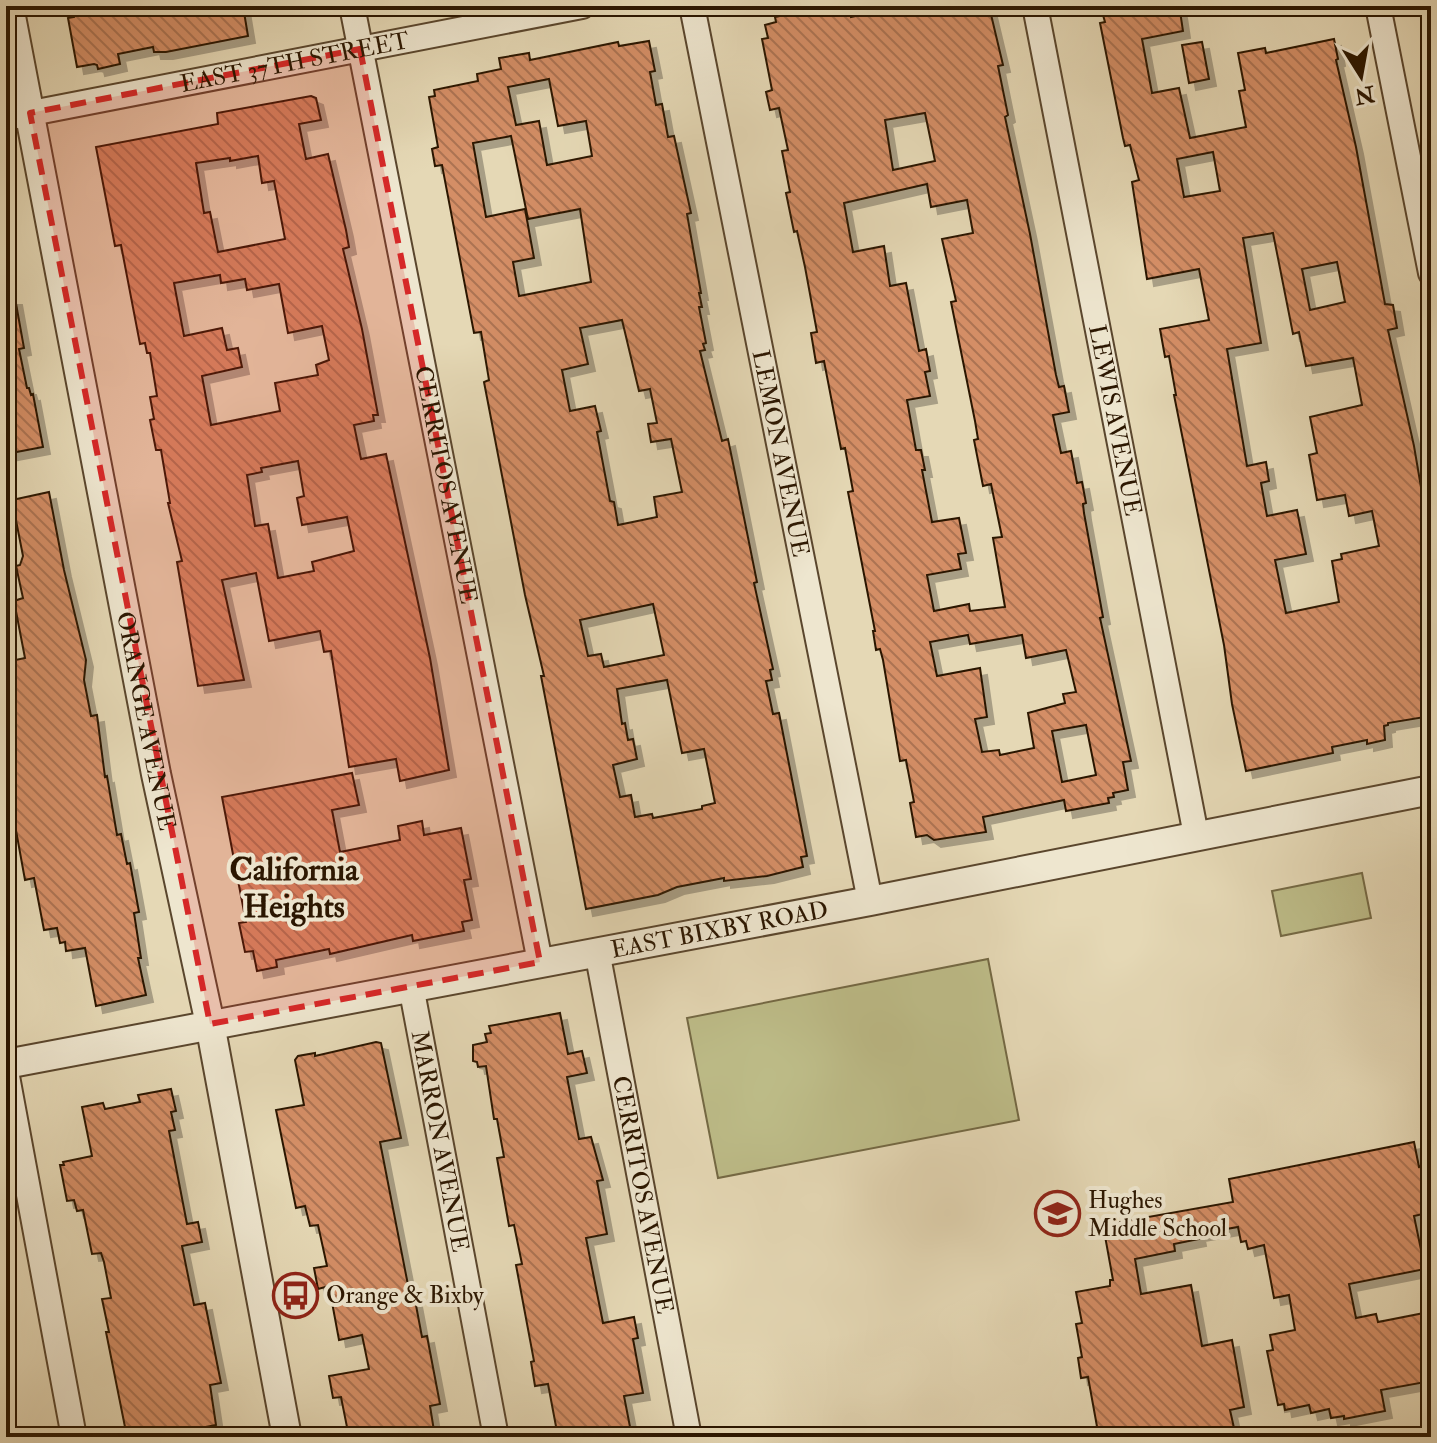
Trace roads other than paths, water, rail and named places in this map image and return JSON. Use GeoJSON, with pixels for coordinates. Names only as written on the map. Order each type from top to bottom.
{"type":"FeatureCollection","features":[{"type":"Feature","properties":{"kind":"street","name":"ORANGE AVENUE"},"geometry":{"type":"LineString","coordinates":[[9,6],[18,115],[210,1024],[287,1437]]}},
{"type":"Feature","properties":{"kind":"street","name":"CERRITOS AVENUE"},"geometry":{"type":"LineString","coordinates":[[352,6],[540,962]]}},
{"type":"Feature","properties":{"kind":"street","name":"EAST 37TH STREET"},"geometry":{"type":"LineString","coordinates":[[18,115],[582,6]]}},
{"type":"Feature","properties":{"kind":"street","name":"LEMON AVENUE"},"geometry":{"type":"LineString","coordinates":[[692,6],[870,901]]}},
{"type":"Feature","properties":{"kind":"street","name":"LEWIS AVENUE"},"geometry":{"type":"LineString","coordinates":[[1035,6],[1196,835]]}},
{"type":"Feature","properties":{"kind":"street"},"geometry":{"type":"LineString","coordinates":[[1378,6],[1431,273]]}},
{"type":"Feature","properties":{"kind":"street","name":"EAST BIXBY ROAD"},"geometry":{"type":"LineString","coordinates":[[6,1064],[870,901],[1431,790]]}},
{"type":"Feature","properties":{"kind":"street","name":"CERRITOS AVENUE"},"geometry":{"type":"LineString","coordinates":[[597,951],[689,1437]]}},
{"type":"Feature","properties":{"kind":"street","name":"MARRON AVENUE"},"geometry":{"type":"LineString","coordinates":[[411,986],[496,1437]]}},
{"type":"Feature","properties":{"kind":"street"},"geometry":{"type":"LineString","coordinates":[[6,1071],[74,1437]]}},
{"type":"Feature","properties":{"kind":"place","name":"Hughes Middle School"},"geometry":{"type":"Point","coordinates":[1057,1214]}},
{"type":"Feature","properties":{"kind":"place","name":"Orange & Bixby"},"geometry":{"type":"Point","coordinates":[295,1295]}},
{"type":"Feature","properties":{"kind":"district","name":"California Heights"},"geometry":{"type":"Point","coordinates":[294,888]}}]}
